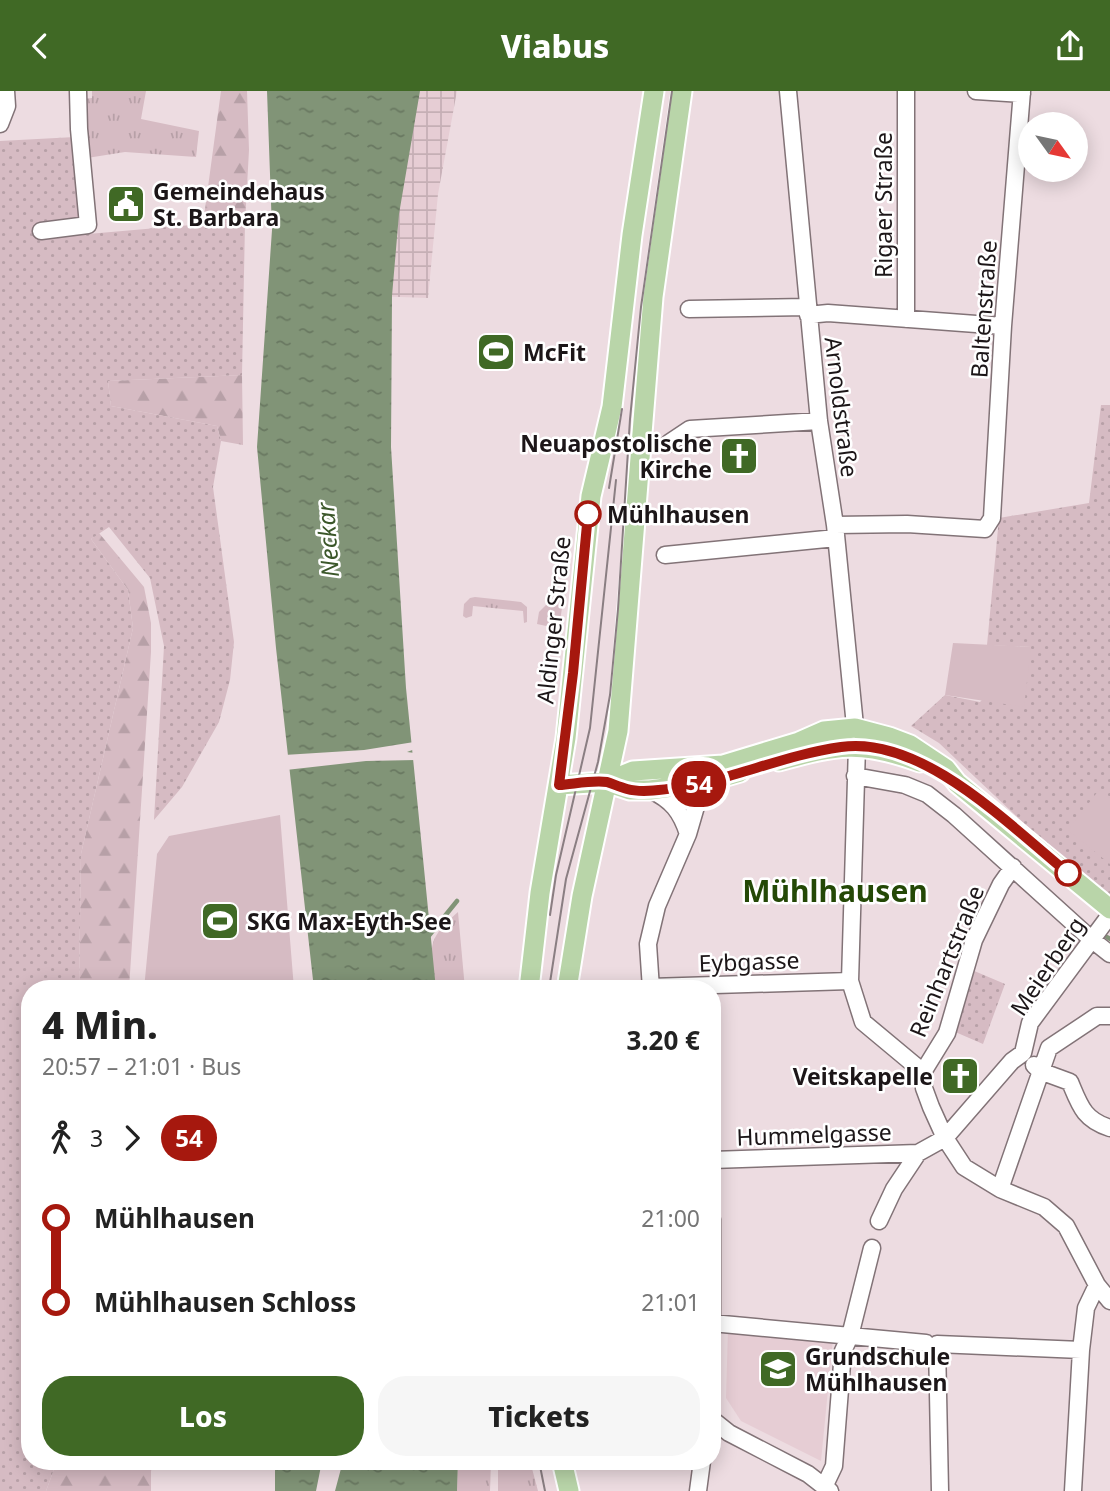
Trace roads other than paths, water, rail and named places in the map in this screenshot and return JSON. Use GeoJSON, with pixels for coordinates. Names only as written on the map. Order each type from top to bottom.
{"type":"FeatureCollection","features":[{"type":"Feature","properties":{"kind":"main road","name":"Aldinger Straße"},"geometry":{"type":"LineString","coordinates":[[530,980],[540,893],[559,785],[573,673],[588,514],[595,473],[612,407],[632,236],[654,91]]}},
{"type":"Feature","properties":{"kind":"main road"},"geometry":{"type":"LineString","coordinates":[[568,980],[582,896],[617,738],[653,297],[682,91]]}},
{"type":"Feature","properties":{"kind":"main road"},"geometry":{"type":"LineString","coordinates":[[606,782],[630,790],[650,790],[703,775],[723,765],[800,742],[824,731],[856,737],[889,737],[910,745],[946,769],[957,783],[1110,909]]}},
{"type":"Feature","properties":{"kind":"main road"},"geometry":{"type":"LineString","coordinates":[[617,738],[621,753],[633,771]]}},
{"type":"Feature","properties":{"kind":"main road"},"geometry":{"type":"LineString","coordinates":[[559,785],[606,782],[633,771],[703,775]]}},
{"type":"Feature","properties":{"kind":"main road"},"geometry":{"type":"LineString","coordinates":[[564,1470],[569,1491]]}},
{"type":"Feature","properties":{"kind":"street"},"geometry":{"type":"LineString","coordinates":[[0,124],[7,106],[6,91]]}},
{"type":"Feature","properties":{"kind":"street"},"geometry":{"type":"LineString","coordinates":[[41,230],[88,225],[78,91]]}},
{"type":"Feature","properties":{"kind":"street","name":"Arnoldstraße"},"geometry":{"type":"LineString","coordinates":[[788,91],[819,421],[835,531],[856,737],[850,981],[863,1022],[923,1072]]}},
{"type":"Feature","properties":{"kind":"street","name":"Rigaer Straße"},"geometry":{"type":"LineString","coordinates":[[906,91],[906,319]]}},
{"type":"Feature","properties":{"kind":"street"},"geometry":{"type":"LineString","coordinates":[[976,91],[1022,93]]}},
{"type":"Feature","properties":{"kind":"street","name":"Baltenstraße"},"geometry":{"type":"LineString","coordinates":[[835,531],[906,524],[985,529],[992,519],[1003,326],[1022,93]]}},
{"type":"Feature","properties":{"kind":"street"},"geometry":{"type":"LineString","coordinates":[[689,309],[808,311],[1003,326]]}},
{"type":"Feature","properties":{"kind":"street"},"geometry":{"type":"LineString","coordinates":[[669,443],[690,429],[819,421]]}},
{"type":"Feature","properties":{"kind":"street"},"geometry":{"type":"LineString","coordinates":[[665,555],[835,531]]}},
{"type":"Feature","properties":{"kind":"street"},"geometry":{"type":"LineString","coordinates":[[650,980],[648,944],[657,906],[688,834],[703,775]]}},
{"type":"Feature","properties":{"kind":"street"},"geometry":{"type":"LineString","coordinates":[[855,776],[905,785],[927,793],[1110,954]]}},
{"type":"Feature","properties":{"kind":"street"},"geometry":{"type":"LineString","coordinates":[[650,790],[674,804],[688,834]]}},
{"type":"Feature","properties":{"kind":"street","name":"Reinhartstraße"},"geometry":{"type":"LineString","coordinates":[[923,1072],[947,1033],[974,940],[1001,884],[1013,867]]}},
{"type":"Feature","properties":{"kind":"street","name":"Meierberg"},"geometry":{"type":"LineString","coordinates":[[918,1153],[945,1138],[1012,1061],[1023,1053],[1030,1023],[1110,915]]}},
{"type":"Feature","properties":{"kind":"street","name":"Eybgasse"},"geometry":{"type":"LineString","coordinates":[[721,986],[850,981]]}},
{"type":"Feature","properties":{"kind":"street"},"geometry":{"type":"LineString","coordinates":[[1000,1189],[1049,1048],[1089,1020],[1097,1016],[1110,1016]]}},
{"type":"Feature","properties":{"kind":"street"},"geometry":{"type":"LineString","coordinates":[[1023,1053],[1040,1071],[1070,1082],[1080,1108],[1088,1118],[1110,1128]]}},
{"type":"Feature","properties":{"kind":"street"},"geometry":{"type":"LineString","coordinates":[[923,1072],[924,1088],[945,1138],[964,1167],[1000,1189],[1044,1207],[1066,1227],[1097,1285],[1110,1301]]}},
{"type":"Feature","properties":{"kind":"street"},"geometry":{"type":"LineString","coordinates":[[879,1221],[894,1189],[918,1153]]}},
{"type":"Feature","properties":{"kind":"street","name":"Hummelgasse"},"geometry":{"type":"LineString","coordinates":[[721,1160],[918,1153]]}},
{"type":"Feature","properties":{"kind":"street"},"geometry":{"type":"LineString","coordinates":[[721,1427],[827,1488],[834,1467],[843,1351],[850,1336],[872,1248]]}},
{"type":"Feature","properties":{"kind":"street"},"geometry":{"type":"LineString","coordinates":[[1073,1491],[1081,1350],[1086,1308],[1097,1285]]}},
{"type":"Feature","properties":{"kind":"street"},"geometry":{"type":"LineString","coordinates":[[721,1324],[932,1343],[1081,1350]]}},
{"type":"Feature","properties":{"kind":"street"},"geometry":{"type":"LineString","coordinates":[[932,1343],[940,1491]]}},
{"type":"Feature","properties":{"kind":"street"},"geometry":{"type":"LineString","coordinates":[[698,1491],[701,1470]]}},
{"type":"Feature","properties":{"kind":"water","name":"Neckar"},"geometry":{"type":"Polygon","coordinates":[[[267,91],[420,91],[399,214],[392,296],[391,447],[406,688],[435,980],[313,980],[276,648],[257,447],[272,230],[267,91]]]}},
{"type":"Feature","properties":{"kind":"water"},"geometry":{"type":"Polygon","coordinates":[[[275,1470],[320,1470],[316,1491],[275,1491],[275,1470]]]}},
{"type":"Feature","properties":{"kind":"water"},"geometry":{"type":"Polygon","coordinates":[[[341,1470],[458,1470],[457,1491],[335,1491],[341,1470]]]}},
{"type":"Feature","properties":{"kind":"waterway"},"geometry":{"type":"LineString","coordinates":[[427,938],[457,901]]}},
{"type":"Feature","properties":{"kind":"tram line"},"geometry":{"type":"LineString","coordinates":[[550,980],[566,879],[598,762],[610,695],[641,307],[672,91]]}},
{"type":"Feature","properties":{"kind":"tram line"},"geometry":{"type":"LineString","coordinates":[[609,488],[622,409]]}},
{"type":"Feature","properties":{"kind":"tram line"},"geometry":{"type":"LineString","coordinates":[[550,915],[556,875],[590,728],[616,480]]}},
{"type":"Feature","properties":{"kind":"tram line"},"geometry":{"type":"LineString","coordinates":[[541,1470],[545,1491]]}},
{"type":"Feature","properties":{"kind":"place","name":"Gemeindehaus St. Barbara"},"geometry":{"type":"Point","coordinates":[126,204]}},
{"type":"Feature","properties":{"kind":"place","name":"McFit"},"geometry":{"type":"Point","coordinates":[496,352]}},
{"type":"Feature","properties":{"kind":"place","name":"Neuapostolische Kirche"},"geometry":{"type":"Point","coordinates":[739,456]}},
{"type":"Feature","properties":{"kind":"place","name":"Mühlhausen"},"geometry":{"type":"Point","coordinates":[588,514]}},
{"type":"Feature","properties":{"kind":"place","name":"SKG Max-Eyth-See"},"geometry":{"type":"Point","coordinates":[220,921]}},
{"type":"Feature","properties":{"kind":"place","name":"Veitskapelle"},"geometry":{"type":"Point","coordinates":[960,1076]}},
{"type":"Feature","properties":{"kind":"place","name":"Grundschule Mühlhausen"},"geometry":{"type":"Point","coordinates":[778,1369]}},
{"type":"Feature","properties":{"kind":"district","name":"Mühlhausen"},"geometry":{"type":"Point","coordinates":[835,890]}}]}
